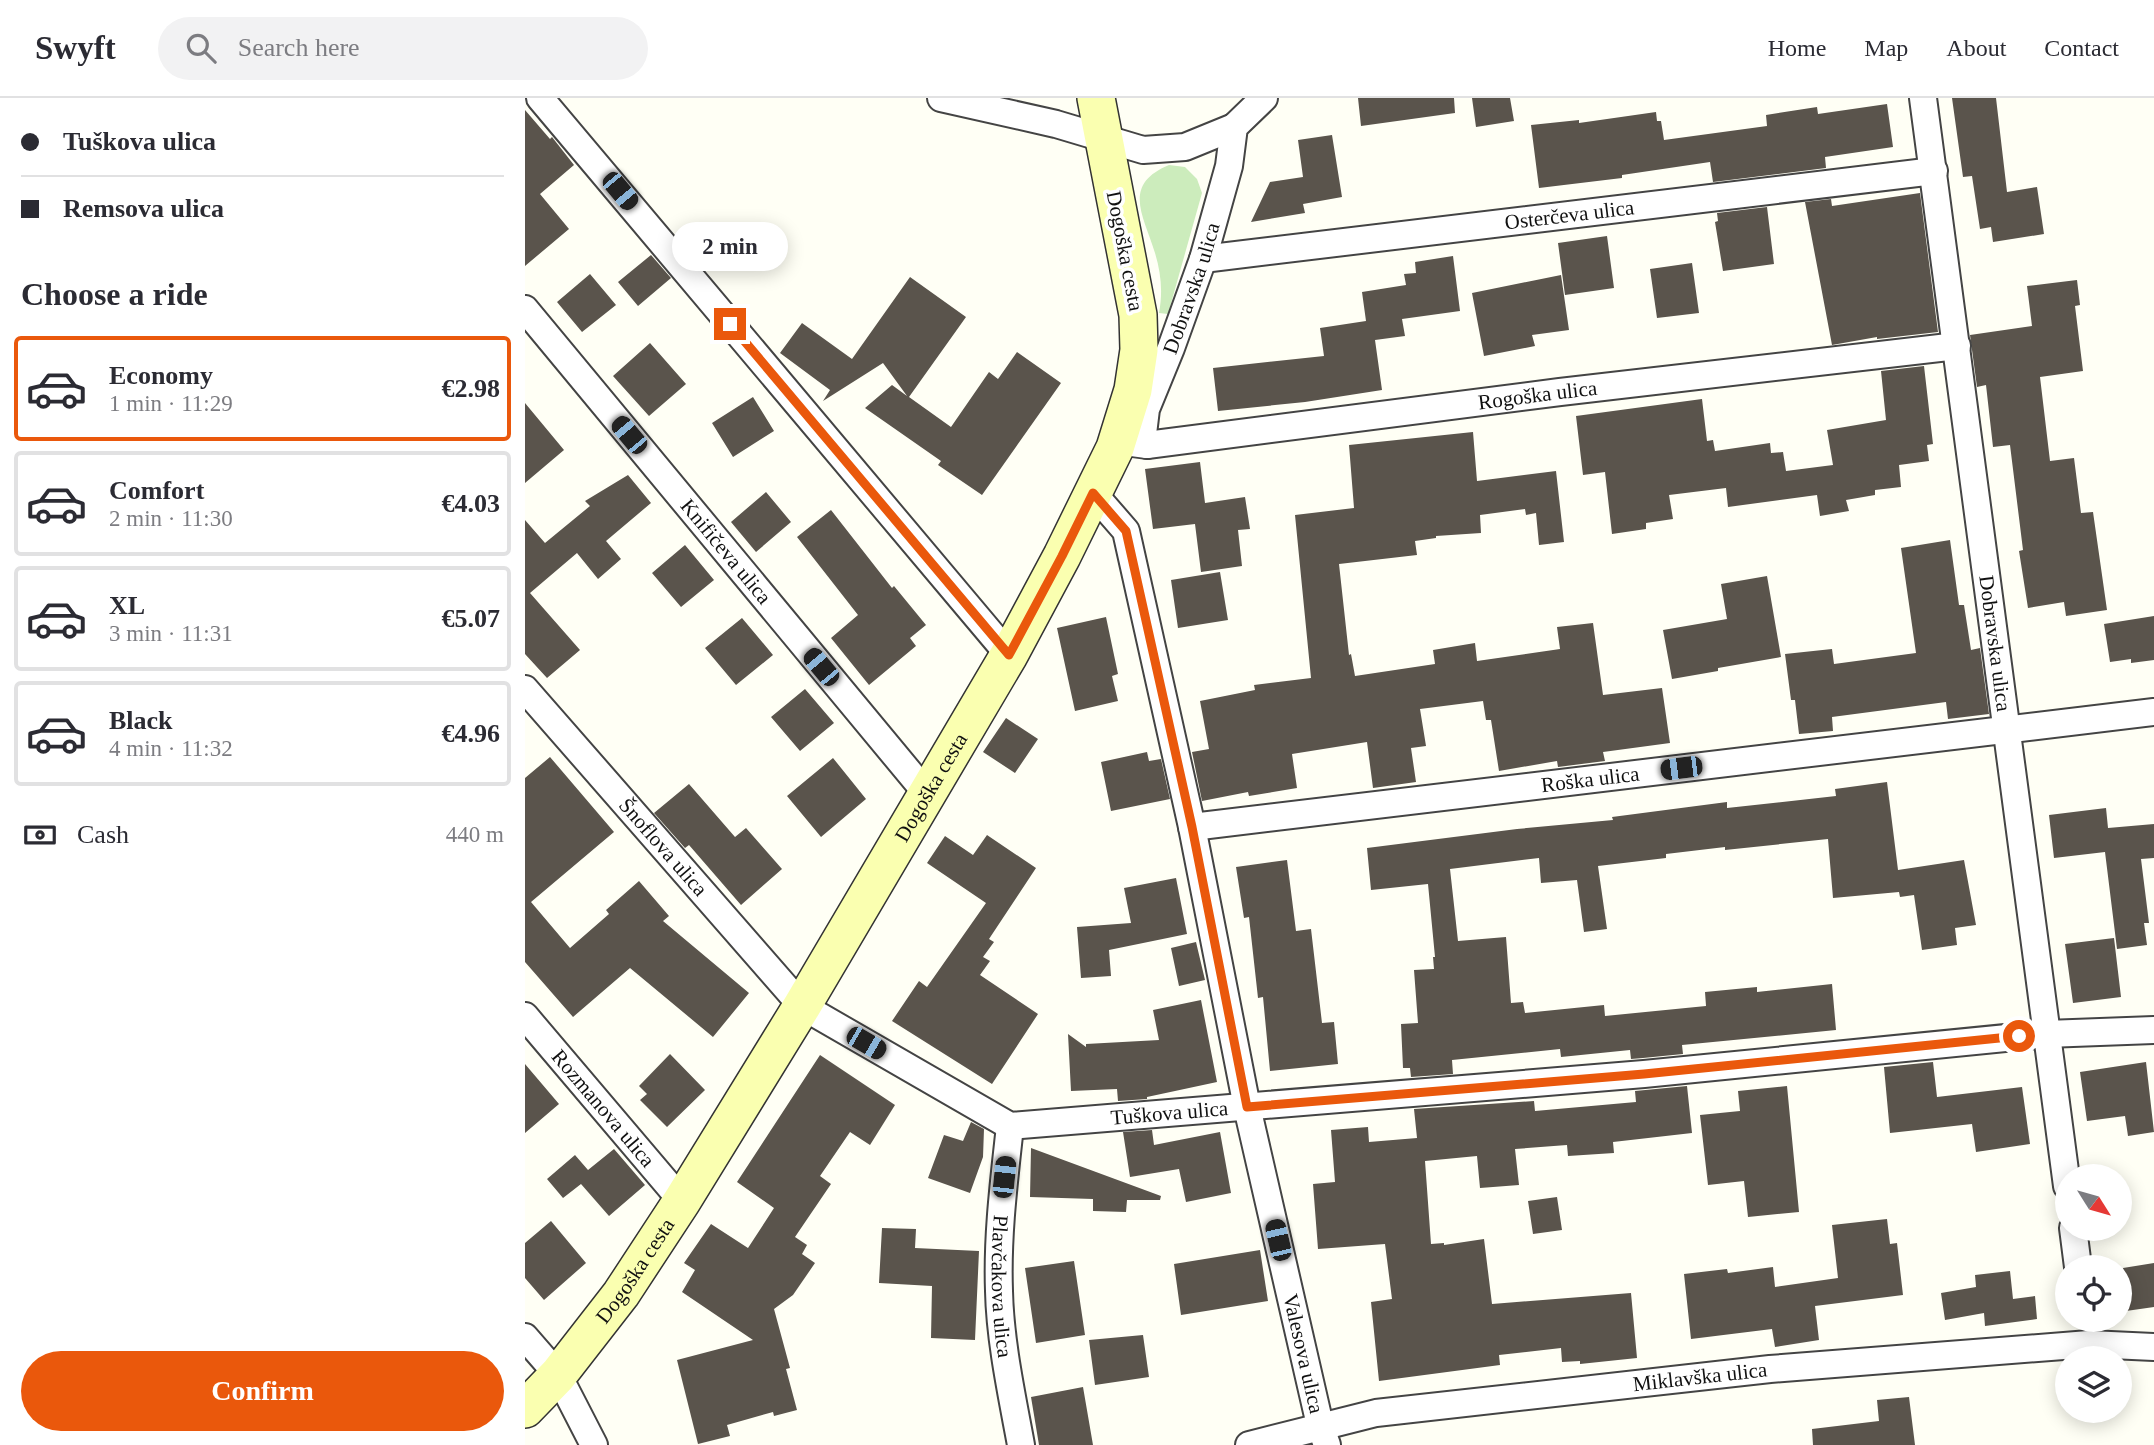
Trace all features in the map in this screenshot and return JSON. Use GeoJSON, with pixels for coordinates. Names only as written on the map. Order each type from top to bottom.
{"type":"FeatureCollection","features":[{"type":"Feature","properties":{"kind":"street"},"geometry":{"type":"LineString","coordinates":[[540,98],[1009,655]]}},
{"type":"Feature","properties":{"kind":"street"},"geometry":{"type":"LineString","coordinates":[[941,98],[1103,137],[1143,150],[1185,147],[1234,127],[1264,98]]}},
{"type":"Feature","properties":{"kind":"street","name":"Dogoška cesta"},"geometry":{"type":"LineString","coordinates":[[525,1409],[558,1375],[621,1294],[682,1201],[802,1006],[1009,655],[1093,493],[1132,443],[1133,390],[1139,350],[1138,315],[1096,98]]}},
{"type":"Feature","properties":{"kind":"street","name":"Dobravska ulica"},"geometry":{"type":"LineString","coordinates":[[1923,98],[2064,1164]]}},
{"type":"Feature","properties":{"kind":"street","name":"Dobravska ulica"},"geometry":{"type":"LineString","coordinates":[[1132,443],[1143,434],[1146,409],[1203,260],[1229,166],[1234,127]]}},
{"type":"Feature","properties":{"kind":"street","name":"Osterčeva ulica"},"geometry":{"type":"LineString","coordinates":[[1203,260],[1934,171]]}},
{"type":"Feature","properties":{"kind":"street","name":"Knifičeva ulica"},"geometry":{"type":"LineString","coordinates":[[525,309],[927,795]]}},
{"type":"Feature","properties":{"kind":"street","name":"Rogoška ulica"},"geometry":{"type":"LineString","coordinates":[[1132,443],[1957,346]]}},
{"type":"Feature","properties":{"kind":"street","name":"Valesova ulica"},"geometry":{"type":"LineString","coordinates":[[1093,493],[1126,531],[1192,827],[1247,1107],[1323,1435]]}},
{"type":"Feature","properties":{"kind":"street","name":"Šnoflova ulica"},"geometry":{"type":"LineString","coordinates":[[525,689],[802,1006]]}},
{"type":"Feature","properties":{"kind":"street","name":"Roška ulica"},"geometry":{"type":"LineString","coordinates":[[1192,827],[2154,712]]}},
{"type":"Feature","properties":{"kind":"street"},"geometry":{"type":"LineString","coordinates":[[802,1006],[1010,1126]]}},
{"type":"Feature","properties":{"kind":"street","name":"Rozmanova ulica"},"geometry":{"type":"LineString","coordinates":[[525,1016],[682,1201]]}},
{"type":"Feature","properties":{"kind":"street","name":"Tuškova ulica"},"geometry":{"type":"LineString","coordinates":[[1010,1126],[1644,1074],[2046,1034],[2154,1030]]}},
{"type":"Feature","properties":{"kind":"street","name":"Plavčakova ulica"},"geometry":{"type":"LineString","coordinates":[[1010,1126],[999,1228],[999,1294],[1011,1392],[1021,1445]]}},
{"type":"Feature","properties":{"kind":"street","name":"Miklavška ulica"},"geometry":{"type":"LineString","coordinates":[[1249,1445],[1323,1435],[1376,1413],[2079,1332]]}},
{"type":"Feature","properties":{"kind":"street","name":"Miklavška ulica"},"geometry":{"type":"LineString","coordinates":[[2091,1332],[2154,1347]]}},
{"type":"Feature","properties":{"kind":"street"},"geometry":{"type":"LineString","coordinates":[[525,1336],[558,1375],[594,1445]]}},
{"type":"Feature","properties":{"kind":"green space"},"geometry":{"type":"Polygon","coordinates":[[[1169,165],[1185,167],[1197,179],[1202,193],[1168,314],[1159,313],[1159,268],[1140,203],[1145,182],[1154,173],[1169,165]]]}},
{"type":"Feature","properties":{"kind":"building"},"geometry":{"type":"Polygon","coordinates":[[[1358,98],[1454,98],[1455,113],[1361,126],[1358,98]]]}},
{"type":"Feature","properties":{"kind":"building"},"geometry":{"type":"Polygon","coordinates":[[[1472,98],[1510,98],[1514,121],[1476,127],[1472,98]]]}},
{"type":"Feature","properties":{"kind":"building"},"geometry":{"type":"Polygon","coordinates":[[[1952,98],[1996,98],[2007,192],[2037,187],[2044,234],[1993,242],[1991,227],[1980,229],[1972,176],[1963,177],[1952,98]]]}},
{"type":"Feature","properties":{"kind":"building"},"geometry":{"type":"Polygon","coordinates":[[[1887,104],[1893,147],[1825,157],[1826,168],[1713,182],[1710,162],[1622,175],[1622,178],[1539,188],[1531,125],[1579,120],[1579,123],[1656,112],[1657,121],[1661,121],[1664,140],[1767,126],[1766,115],[1817,107],[1818,114],[1887,104]]]}},
{"type":"Feature","properties":{"kind":"building"},"geometry":{"type":"Polygon","coordinates":[[[525,110],[550,139],[552,137],[574,165],[540,194],[569,229],[525,266],[525,110]]]}},
{"type":"Feature","properties":{"kind":"building"},"geometry":{"type":"Polygon","coordinates":[[[1332,135],[1342,197],[1303,204],[1305,213],[1251,222],[1270,182],[1303,177],[1298,140],[1332,135]]]}},
{"type":"Feature","properties":{"kind":"building"},"geometry":{"type":"Polygon","coordinates":[[[1920,193],[1938,332],[1877,337],[1832,345],[1805,202],[1831,199],[1832,206],[1920,193]]]}},
{"type":"Feature","properties":{"kind":"building"},"geometry":{"type":"Polygon","coordinates":[[[1767,207],[1774,264],[1723,271],[1715,222],[1718,221],[1717,213],[1767,207]]]}},
{"type":"Feature","properties":{"kind":"building"},"geometry":{"type":"Polygon","coordinates":[[[1607,236],[1614,288],[1565,295],[1558,243],[1607,236]]]}},
{"type":"Feature","properties":{"kind":"building"},"geometry":{"type":"Polygon","coordinates":[[[651,255],[671,278],[638,306],[618,282],[651,255]]]}},
{"type":"Feature","properties":{"kind":"building"},"geometry":{"type":"Polygon","coordinates":[[[1453,256],[1460,311],[1402,319],[1405,336],[1375,340],[1382,390],[1305,402],[1218,411],[1213,368],[1324,356],[1320,328],[1366,321],[1362,292],[1406,285],[1404,274],[1416,273],[1415,262],[1453,256]]]}},
{"type":"Feature","properties":{"kind":"building"},"geometry":{"type":"Polygon","coordinates":[[[1692,263],[1699,313],[1657,318],[1650,269],[1692,263]]]}},
{"type":"Feature","properties":{"kind":"building"},"geometry":{"type":"Polygon","coordinates":[[[590,274],[616,305],[582,332],[557,302],[590,274]]]}},
{"type":"Feature","properties":{"kind":"building"},"geometry":{"type":"Polygon","coordinates":[[[1561,275],[1569,330],[1532,335],[1535,346],[1484,356],[1472,293],[1561,275]]]}},
{"type":"Feature","properties":{"kind":"building"},"geometry":{"type":"Polygon","coordinates":[[[910,277],[966,317],[909,397],[951,427],[989,372],[998,379],[1017,352],[1061,383],[982,495],[938,465],[941,461],[865,408],[892,385],[907,396],[883,363],[823,401],[830,390],[780,353],[802,323],[852,359],[910,277]]]}},
{"type":"Feature","properties":{"kind":"building"},"geometry":{"type":"Polygon","coordinates":[[[2077,280],[2080,305],[2075,306],[2083,371],[2040,377],[2050,461],[2074,458],[2081,513],[2093,512],[2107,610],[2066,616],[2064,602],[2028,608],[2019,551],[2023,550],[2010,445],[1993,447],[1986,385],[1977,387],[1970,335],[2032,326],[2027,286],[2077,280]]]}},
{"type":"Feature","properties":{"kind":"building"},"geometry":{"type":"Polygon","coordinates":[[[650,343],[686,384],[649,416],[613,376],[650,343]]]}},
{"type":"Feature","properties":{"kind":"building"},"geometry":{"type":"Polygon","coordinates":[[[1924,366],[1933,444],[1927,445],[1929,461],[1899,465],[1901,487],[1875,490],[1875,495],[1846,500],[1849,511],[1820,516],[1817,495],[1728,507],[1726,488],[1669,495],[1673,519],[1646,523],[1646,529],[1612,534],[1605,472],[1583,475],[1576,416],[1702,399],[1707,441],[1713,440],[1715,451],[1770,443],[1771,453],[1783,452],[1786,471],[1833,465],[1827,430],[1886,420],[1881,371],[1924,366]]]}},
{"type":"Feature","properties":{"kind":"building"},"geometry":{"type":"Polygon","coordinates":[[[753,397],[774,431],[733,457],[712,423],[753,397]]]}},
{"type":"Feature","properties":{"kind":"building"},"geometry":{"type":"Polygon","coordinates":[[[525,403],[564,450],[525,483],[525,403]]]}},
{"type":"Feature","properties":{"kind":"building"},"geometry":{"type":"Polygon","coordinates":[[[1473,432],[1477,481],[1556,471],[1564,542],[1539,545],[1536,513],[1526,515],[1525,509],[1480,515],[1481,533],[1436,536],[1415,541],[1417,555],[1339,564],[1349,655],[1351,654],[1355,676],[1435,664],[1433,650],[1475,643],[1477,661],[1560,649],[1557,627],[1593,623],[1603,695],[1662,688],[1670,743],[1603,752],[1605,761],[1558,767],[1557,761],[1499,771],[1491,720],[1486,720],[1483,701],[1420,709],[1426,746],[1411,748],[1416,782],[1373,788],[1367,742],[1292,754],[1297,788],[1249,796],[1248,792],[1202,801],[1192,752],[1209,749],[1200,701],[1255,690],[1254,685],[1311,678],[1295,515],[1354,508],[1349,445],[1473,432]]]}},
{"type":"Feature","properties":{"kind":"building"},"geometry":{"type":"Polygon","coordinates":[[[1200,462],[1205,503],[1245,497],[1250,529],[1238,530],[1242,566],[1201,572],[1195,524],[1153,529],[1145,469],[1200,462]]]}},
{"type":"Feature","properties":{"kind":"building"},"geometry":{"type":"Polygon","coordinates":[[[628,475],[651,503],[606,541],[621,559],[598,579],[577,553],[530,593],[580,650],[547,678],[525,654],[525,520],[545,543],[590,506],[585,501],[628,475]]]}},
{"type":"Feature","properties":{"kind":"building"},"geometry":{"type":"Polygon","coordinates":[[[766,492],[791,522],[756,552],[731,522],[766,492]]]}},
{"type":"Feature","properties":{"kind":"building"},"geometry":{"type":"Polygon","coordinates":[[[831,510],[892,588],[894,586],[926,625],[910,638],[916,646],[869,685],[831,638],[858,615],[797,537],[831,510]]]}},
{"type":"Feature","properties":{"kind":"building"},"geometry":{"type":"Polygon","coordinates":[[[1950,540],[1959,605],[1964,605],[1971,650],[1980,648],[1989,714],[1948,719],[1946,702],[1832,717],[1833,731],[1799,734],[1785,654],[1832,649],[1834,664],[1916,653],[1901,548],[1950,540]]]}},
{"type":"Feature","properties":{"kind":"building"},"geometry":{"type":"Polygon","coordinates":[[[685,545],[714,580],[681,607],[652,573],[685,545]]]}},
{"type":"Feature","properties":{"kind":"building"},"geometry":{"type":"Polygon","coordinates":[[[1220,572],[1228,620],[1178,628],[1171,580],[1220,572]]]}},
{"type":"Feature","properties":{"kind":"building"},"geometry":{"type":"Polygon","coordinates":[[[1767,576],[1781,657],[1672,679],[1663,630],[1727,619],[1721,584],[1767,576]]]}},
{"type":"Feature","properties":{"kind":"building"},"geometry":{"type":"Polygon","coordinates":[[[2154,616],[2154,660],[2110,662],[2104,624],[2154,616]]]}},
{"type":"Feature","properties":{"kind":"building"},"geometry":{"type":"Polygon","coordinates":[[[1106,617],[1118,674],[1112,676],[1118,701],[1075,711],[1057,628],[1106,617]]]}},
{"type":"Feature","properties":{"kind":"building"},"geometry":{"type":"Polygon","coordinates":[[[742,618],[773,655],[736,685],[705,648],[742,618]]]}},
{"type":"Feature","properties":{"kind":"building"},"geometry":{"type":"Polygon","coordinates":[[[805,689],[834,723],[800,751],[771,717],[805,689]]]}},
{"type":"Feature","properties":{"kind":"building"},"geometry":{"type":"Polygon","coordinates":[[[1006,718],[1038,739],[1015,773],[983,752],[1006,718]]]}},
{"type":"Feature","properties":{"kind":"building"},"geometry":{"type":"Polygon","coordinates":[[[1147,752],[1149,761],[1161,759],[1170,799],[1111,811],[1101,762],[1147,752]]]}},
{"type":"Feature","properties":{"kind":"building"},"geometry":{"type":"Polygon","coordinates":[[[550,757],[614,832],[531,902],[570,948],[609,914],[606,910],[639,881],[669,916],[663,921],[749,993],[713,1037],[630,968],[573,1017],[525,962],[525,778],[550,757]]]}},
{"type":"Feature","properties":{"kind":"building"},"geometry":{"type":"Polygon","coordinates":[[[833,758],[866,799],[821,837],[787,796],[833,758]]]}},
{"type":"Feature","properties":{"kind":"building"},"geometry":{"type":"Polygon","coordinates":[[[1887,782],[1898,870],[1964,860],[1976,925],[1955,928],[1957,945],[1922,950],[1914,895],[1900,897],[1899,892],[1833,898],[1828,839],[1725,850],[1725,847],[1666,854],[1666,858],[1598,866],[1607,929],[1584,932],[1577,880],[1541,883],[1539,858],[1450,869],[1458,941],[1506,937],[1511,1003],[1523,1002],[1525,1013],[1604,1005],[1605,1016],[1706,1006],[1705,992],[1757,987],[1757,992],[1832,984],[1836,1030],[1682,1045],[1683,1054],[1643,1058],[1631,1059],[1630,1050],[1561,1057],[1560,1049],[1452,1060],[1453,1074],[1411,1077],[1410,1068],[1403,1068],[1401,1024],[1418,1023],[1414,970],[1434,969],[1428,884],[1371,890],[1367,848],[1613,820],[1612,817],[1727,802],[1727,808],[1836,796],[1835,789],[1887,782]]]}},
{"type":"Feature","properties":{"kind":"building"},"geometry":{"type":"Polygon","coordinates":[[[689,784],[735,837],[746,828],[782,869],[741,905],[689,845],[685,848],[654,813],[689,784]]]}},
{"type":"Feature","properties":{"kind":"building"},"geometry":{"type":"Polygon","coordinates":[[[2106,808],[2108,828],[2154,824],[2154,858],[2141,859],[2149,923],[2144,923],[2147,945],[2117,949],[2105,852],[2054,858],[2049,815],[2106,808]]]}},
{"type":"Feature","properties":{"kind":"building"},"geometry":{"type":"Polygon","coordinates":[[[987,835],[1036,868],[989,939],[994,942],[983,957],[990,961],[980,975],[1038,1014],[992,1084],[892,1021],[919,981],[927,987],[986,903],[927,863],[945,836],[973,855],[987,835]]]}},
{"type":"Feature","properties":{"kind":"building"},"geometry":{"type":"Polygon","coordinates":[[[1287,860],[1296,931],[1311,929],[1322,1023],[1334,1022],[1338,1064],[1270,1071],[1263,997],[1258,998],[1249,917],[1244,918],[1236,867],[1287,860]]]}},
{"type":"Feature","properties":{"kind":"building"},"geometry":{"type":"Polygon","coordinates":[[[1176,878],[1187,934],[1109,950],[1111,976],[1081,978],[1077,927],[1131,923],[1124,888],[1176,878]]]}},
{"type":"Feature","properties":{"kind":"building"},"geometry":{"type":"Polygon","coordinates":[[[2114,938],[2121,997],[2073,1003],[2065,944],[2114,938]]]}},
{"type":"Feature","properties":{"kind":"building"},"geometry":{"type":"Polygon","coordinates":[[[1196,942],[1205,980],[1179,986],[1171,948],[1196,942]]]}},
{"type":"Feature","properties":{"kind":"building"},"geometry":{"type":"Polygon","coordinates":[[[1201,1000],[1217,1082],[1147,1099],[1118,1101],[1117,1089],[1071,1091],[1068,1034],[1086,1047],[1086,1044],[1159,1040],[1153,1010],[1201,1000]]]}},
{"type":"Feature","properties":{"kind":"building"},"geometry":{"type":"Polygon","coordinates":[[[670,1054],[705,1090],[667,1127],[640,1100],[647,1094],[639,1086],[670,1054]]]}},
{"type":"Feature","properties":{"kind":"building"},"geometry":{"type":"Polygon","coordinates":[[[820,1055],[895,1105],[870,1145],[850,1132],[820,1176],[831,1184],[795,1237],[807,1245],[802,1254],[815,1263],[793,1295],[774,1309],[790,1368],[786,1369],[797,1410],[774,1416],[773,1412],[727,1425],[730,1436],[698,1444],[677,1360],[753,1340],[682,1292],[695,1270],[684,1263],[711,1224],[748,1248],[774,1208],[737,1182],[820,1055]]]}},
{"type":"Feature","properties":{"kind":"building"},"geometry":{"type":"Polygon","coordinates":[[[1933,1062],[1937,1097],[2022,1087],[2030,1144],[1976,1152],[1972,1124],[1890,1133],[1884,1067],[1933,1062]]]}},
{"type":"Feature","properties":{"kind":"building"},"geometry":{"type":"Polygon","coordinates":[[[2146,1062],[2154,1132],[2128,1136],[2125,1116],[2087,1121],[2080,1072],[2146,1062]]]}},
{"type":"Feature","properties":{"kind":"building"},"geometry":{"type":"Polygon","coordinates":[[[525,1064],[559,1104],[525,1133],[525,1064]]]}},
{"type":"Feature","properties":{"kind":"building"},"geometry":{"type":"Polygon","coordinates":[[[1687,1086],[1692,1133],[1613,1142],[1614,1153],[1568,1156],[1567,1145],[1515,1149],[1519,1185],[1480,1188],[1477,1156],[1425,1161],[1431,1244],[1444,1245],[1484,1239],[1492,1304],[1631,1293],[1637,1358],[1580,1364],[1580,1361],[1562,1362],[1561,1348],[1499,1355],[1500,1365],[1379,1381],[1371,1302],[1392,1299],[1385,1244],[1318,1249],[1313,1184],[1335,1182],[1331,1130],[1368,1127],[1369,1142],[1417,1138],[1414,1109],[1534,1101],[1535,1111],[1636,1102],[1635,1091],[1687,1086]]]}},
{"type":"Feature","properties":{"kind":"building"},"geometry":{"type":"Polygon","coordinates":[[[1787,1086],[1799,1212],[1748,1217],[1744,1181],[1708,1185],[1700,1115],[1740,1111],[1738,1091],[1787,1086]]]}},
{"type":"Feature","properties":{"kind":"building"},"geometry":{"type":"Polygon","coordinates":[[[971,1122],[984,1129],[983,1157],[970,1193],[928,1178],[944,1135],[963,1141],[971,1122]]]}},
{"type":"Feature","properties":{"kind":"building"},"geometry":{"type":"Polygon","coordinates":[[[1152,1130],[1154,1145],[1220,1132],[1231,1193],[1186,1202],[1179,1169],[1130,1177],[1123,1132],[1152,1130]]]}},
{"type":"Feature","properties":{"kind":"building"},"geometry":{"type":"Polygon","coordinates":[[[1031,1148],[1161,1196],[1160,1200],[1127,1200],[1126,1212],[1093,1211],[1093,1199],[1030,1197],[1031,1148]]]}},
{"type":"Feature","properties":{"kind":"building"},"geometry":{"type":"Polygon","coordinates":[[[614,1149],[645,1185],[609,1216],[581,1184],[563,1198],[547,1179],[575,1155],[588,1170],[614,1149]]]}},
{"type":"Feature","properties":{"kind":"building"},"geometry":{"type":"Polygon","coordinates":[[[1557,1197],[1562,1230],[1533,1234],[1528,1201],[1557,1197]]]}},
{"type":"Feature","properties":{"kind":"building"},"geometry":{"type":"Polygon","coordinates":[[[1887,1219],[1890,1244],[1897,1243],[1903,1295],[1815,1306],[1819,1340],[1775,1347],[1772,1329],[1691,1339],[1684,1274],[1727,1269],[1728,1273],[1773,1267],[1775,1287],[1838,1278],[1832,1225],[1887,1219]]]}},
{"type":"Feature","properties":{"kind":"building"},"geometry":{"type":"Polygon","coordinates":[[[551,1221],[586,1263],[544,1300],[525,1278],[525,1243],[551,1221]]]}},
{"type":"Feature","properties":{"kind":"building"},"geometry":{"type":"Polygon","coordinates":[[[882,1228],[916,1229],[915,1248],[979,1251],[975,1340],[931,1338],[932,1286],[879,1283],[882,1228]]]}},
{"type":"Feature","properties":{"kind":"building"},"geometry":{"type":"Polygon","coordinates":[[[1260,1250],[1268,1301],[1181,1315],[1174,1264],[1260,1250]]]}},
{"type":"Feature","properties":{"kind":"building"},"geometry":{"type":"Polygon","coordinates":[[[1074,1261],[1085,1335],[1036,1343],[1025,1268],[1074,1261]]]}},
{"type":"Feature","properties":{"kind":"building"},"geometry":{"type":"Polygon","coordinates":[[[2154,1263],[2154,1307],[2132,1310],[2132,1267],[2154,1263]]]}},
{"type":"Feature","properties":{"kind":"building"},"geometry":{"type":"Polygon","coordinates":[[[2010,1271],[2013,1299],[2035,1296],[2037,1319],[1985,1326],[1984,1313],[1945,1320],[1941,1293],[1976,1287],[1975,1275],[2010,1271]]]}},
{"type":"Feature","properties":{"kind":"building"},"geometry":{"type":"Polygon","coordinates":[[[1143,1335],[1149,1377],[1095,1385],[1089,1340],[1143,1335]]]}},
{"type":"Feature","properties":{"kind":"building"},"geometry":{"type":"Polygon","coordinates":[[[1083,1387],[1093,1445],[1039,1445],[1031,1397],[1083,1387]]]}},
{"type":"Feature","properties":{"kind":"building"},"geometry":{"type":"Polygon","coordinates":[[[1909,1397],[1915,1445],[1813,1445],[1812,1429],[1879,1421],[1877,1400],[1909,1397]]]}},
{"type":"Feature","properties":{"kind":"route"},"geometry":{"type":"LineString","coordinates":[[730,324],[1009,655],[1093,493],[1126,531],[1192,827],[1247,1107],[1644,1074],[2019,1036]]}}]}
